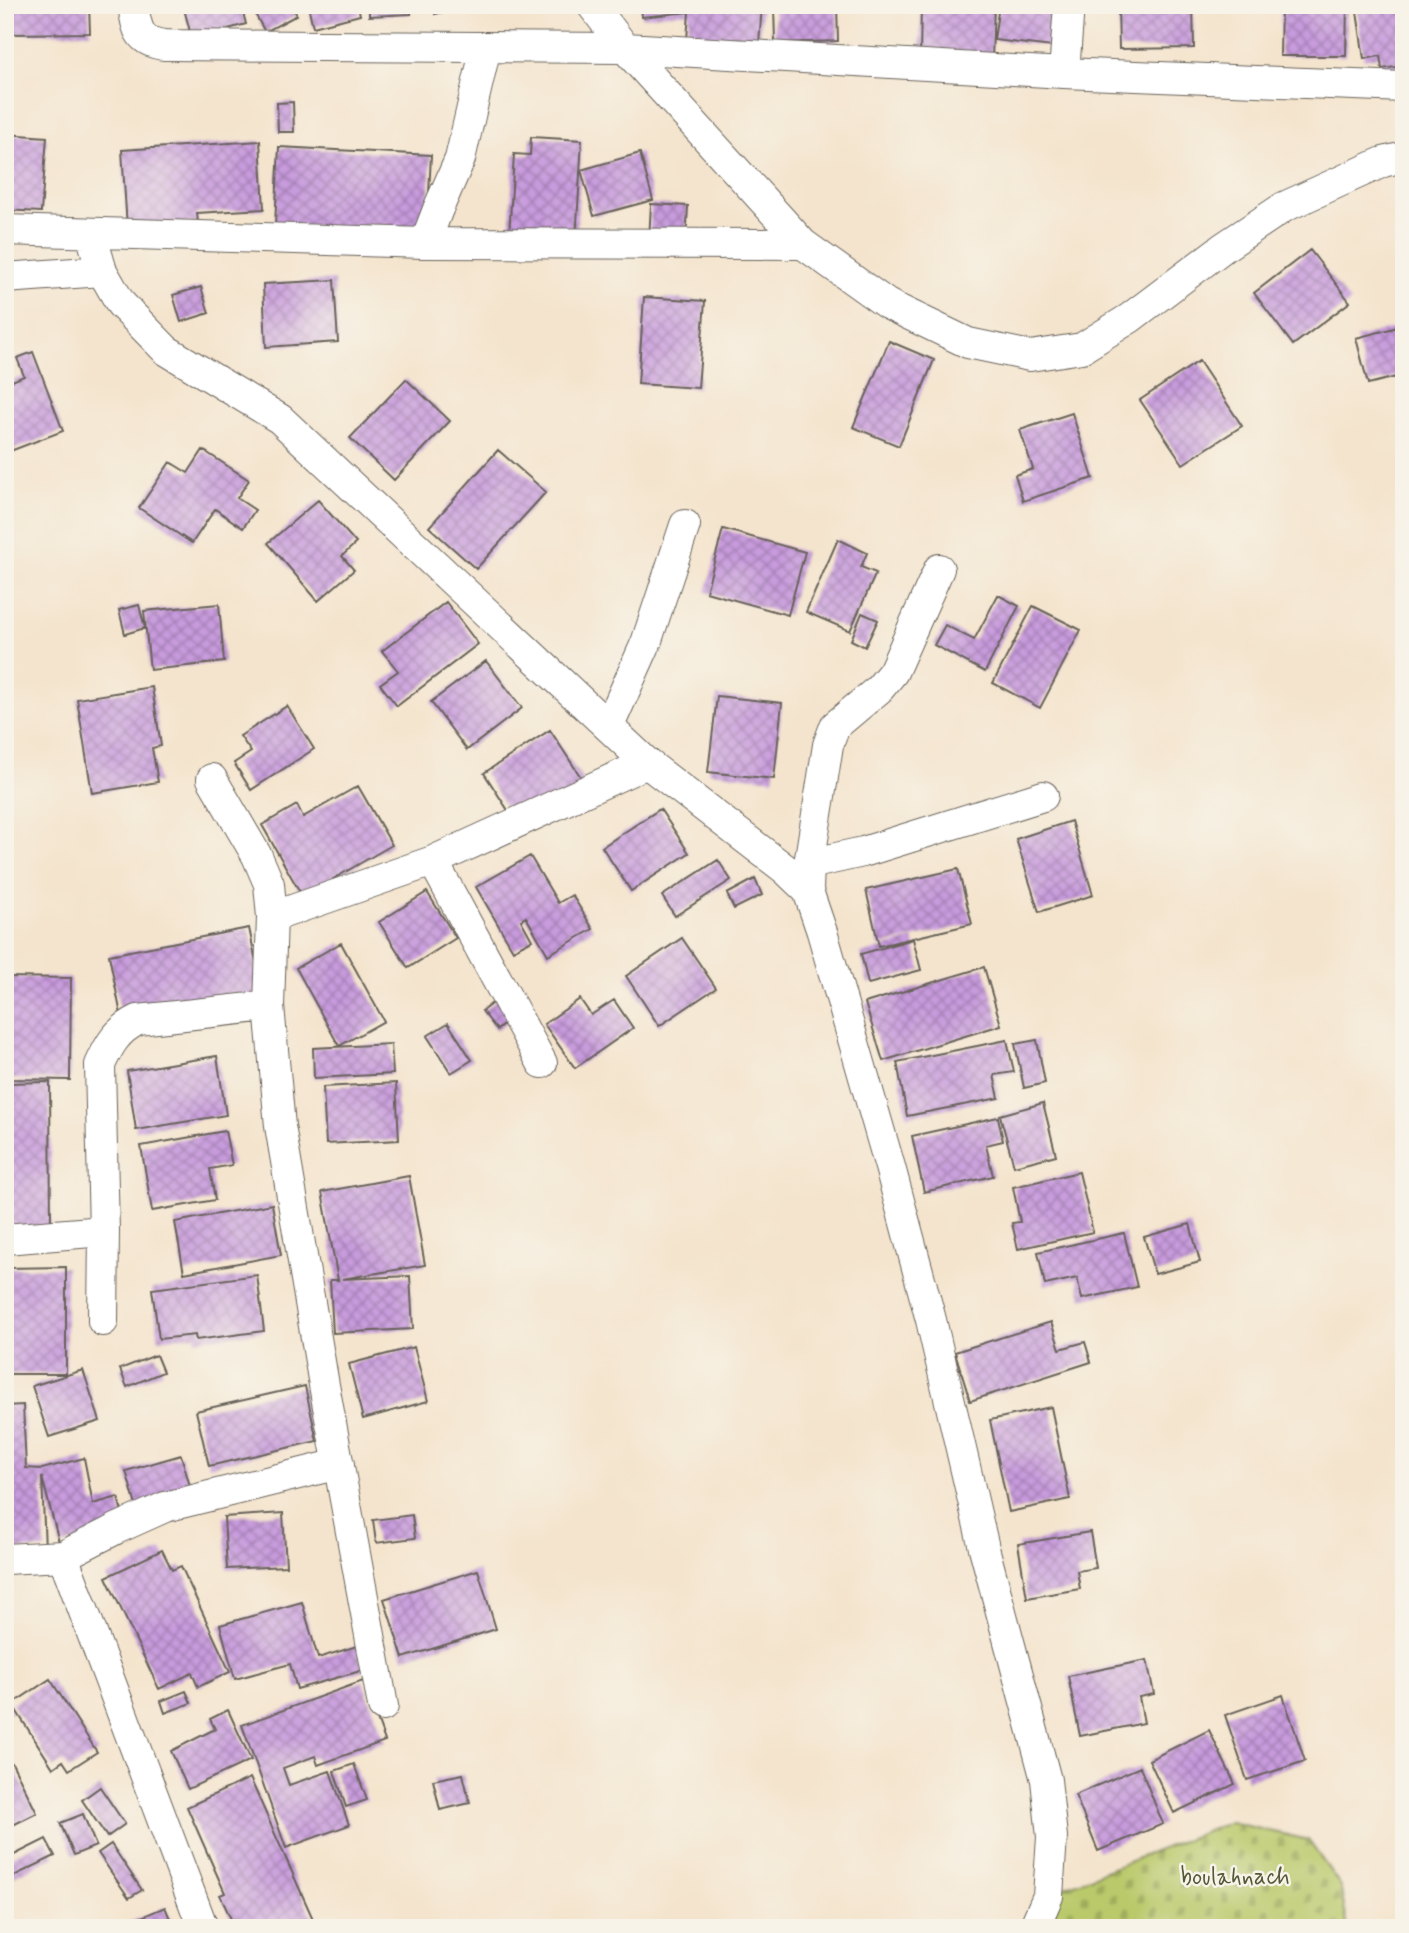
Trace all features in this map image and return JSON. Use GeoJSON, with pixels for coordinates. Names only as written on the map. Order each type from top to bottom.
{"type":"FeatureCollection","features":[{"type":"Feature","properties":{"kind":"street"},"geometry":{"type":"LineString","coordinates":[[133,5],[136,26],[142,38],[152,44],[164,46],[625,48],[1404,87]]}},
{"type":"Feature","properties":{"kind":"street"},"geometry":{"type":"LineString","coordinates":[[592,5],[625,48],[803,244],[887,304],[968,343],[1030,356],[1082,348],[1130,318],[1224,247],[1284,207],[1383,162],[1404,158]]}},
{"type":"Feature","properties":{"kind":"street"},"geometry":{"type":"LineString","coordinates":[[1064,72],[1069,5]]}},
{"type":"Feature","properties":{"kind":"street"},"geometry":{"type":"LineString","coordinates":[[425,243],[460,159],[486,47]]}},
{"type":"Feature","properties":{"kind":"street"},"geometry":{"type":"LineString","coordinates":[[5,230],[425,243],[803,244]]}},
{"type":"Feature","properties":{"kind":"street"},"geometry":{"type":"LineString","coordinates":[[91,234],[102,271],[121,304],[166,350],[281,419],[647,763],[785,869],[808,877],[863,852],[1043,796]]}},
{"type":"Feature","properties":{"kind":"street"},"geometry":{"type":"LineString","coordinates":[[5,278],[102,271]]}},
{"type":"Feature","properties":{"kind":"street"},"geometry":{"type":"LineString","coordinates":[[609,726],[646,643],[685,525]]}},
{"type":"Feature","properties":{"kind":"street"},"geometry":{"type":"LineString","coordinates":[[939,569],[893,672],[879,689],[835,726],[828,745],[808,877],[928,1308],[984,1548],[1046,1780],[1052,1837],[1048,1896],[1034,1928]]}},
{"type":"Feature","properties":{"kind":"street"},"geometry":{"type":"LineString","coordinates":[[272,917],[433,861],[647,763]]}},
{"type":"Feature","properties":{"kind":"street"},"geometry":{"type":"LineString","coordinates":[[212,779],[257,856],[269,884],[272,917],[269,1006],[280,1126],[383,1706]]}},
{"type":"Feature","properties":{"kind":"street"},"geometry":{"type":"LineString","coordinates":[[433,861],[542,1063]]}},
{"type":"Feature","properties":{"kind":"street"},"geometry":{"type":"LineString","coordinates":[[103,1321],[100,1065],[109,1045],[124,1027],[138,1020],[269,1006]]}},
{"type":"Feature","properties":{"kind":"street"},"geometry":{"type":"LineString","coordinates":[[5,1239],[104,1231]]}},
{"type":"Feature","properties":{"kind":"street"},"geometry":{"type":"LineString","coordinates":[[5,1559],[63,1556],[165,1507],[339,1464]]}},
{"type":"Feature","properties":{"kind":"street"},"geometry":{"type":"LineString","coordinates":[[63,1556],[203,1928]]}},
{"type":"Feature","properties":{"kind":"green space","name":"boulahnach"},"geometry":{"type":"Polygon","coordinates":[[[1230,1822],[1308,1840],[1340,1885],[1348,1928],[1049,1928],[1062,1888],[1230,1822]]]}},
{"type":"Feature","properties":{"kind":"building"},"geometry":{"type":"Polygon","coordinates":[[[11,5],[89,5],[90,33],[11,34],[11,5]]]}},
{"type":"Feature","properties":{"kind":"building"},"geometry":{"type":"Polygon","coordinates":[[[183,5],[241,5],[246,24],[192,39],[183,5]]]}},
{"type":"Feature","properties":{"kind":"building"},"geometry":{"type":"Polygon","coordinates":[[[250,5],[291,5],[297,15],[265,32],[250,5]]]}},
{"type":"Feature","properties":{"kind":"building"},"geometry":{"type":"Polygon","coordinates":[[[308,5],[358,5],[360,15],[313,27],[308,5]]]}},
{"type":"Feature","properties":{"kind":"building"},"geometry":{"type":"Polygon","coordinates":[[[369,5],[411,5],[411,14],[369,16],[369,5]]]}},
{"type":"Feature","properties":{"kind":"building"},"geometry":{"type":"Polygon","coordinates":[[[433,5],[467,5],[468,6],[435,14],[433,5]]]}},
{"type":"Feature","properties":{"kind":"building"},"geometry":{"type":"Polygon","coordinates":[[[641,5],[762,5],[759,44],[687,40],[689,12],[642,17],[641,5]]]}},
{"type":"Feature","properties":{"kind":"building"},"geometry":{"type":"Polygon","coordinates":[[[774,5],[837,5],[838,41],[775,43],[774,5]]]}},
{"type":"Feature","properties":{"kind":"building"},"geometry":{"type":"Polygon","coordinates":[[[921,5],[994,5],[992,59],[920,57],[921,5]]]}},
{"type":"Feature","properties":{"kind":"building"},"geometry":{"type":"Polygon","coordinates":[[[999,5],[1067,5],[1061,48],[994,40],[999,5]]]}},
{"type":"Feature","properties":{"kind":"building"},"geometry":{"type":"Polygon","coordinates":[[[1118,5],[1193,5],[1194,48],[1119,49],[1118,5]]]}},
{"type":"Feature","properties":{"kind":"building"},"geometry":{"type":"Polygon","coordinates":[[[1281,5],[1347,5],[1346,56],[1280,56],[1281,5]]]}},
{"type":"Feature","properties":{"kind":"building"},"geometry":{"type":"Polygon","coordinates":[[[1356,5],[1404,5],[1404,66],[1382,69],[1380,56],[1364,59],[1356,5]]]}},
{"type":"Feature","properties":{"kind":"building"},"geometry":{"type":"Polygon","coordinates":[[[293,102],[294,132],[278,132],[277,103],[293,102]]]}},
{"type":"Feature","properties":{"kind":"building"},"geometry":{"type":"Polygon","coordinates":[[[5,134],[47,137],[41,212],[5,210],[5,134]]]}},
{"type":"Feature","properties":{"kind":"building"},"geometry":{"type":"Polygon","coordinates":[[[531,137],[582,140],[576,240],[509,237],[514,154],[530,155],[531,137]]]}},
{"type":"Feature","properties":{"kind":"building"},"geometry":{"type":"Polygon","coordinates":[[[260,141],[264,209],[197,213],[198,223],[127,228],[122,150],[260,141]]]}},
{"type":"Feature","properties":{"kind":"building"},"geometry":{"type":"Polygon","coordinates":[[[279,147],[431,155],[427,232],[275,225],[279,147]]]}},
{"type":"Feature","properties":{"kind":"building"},"geometry":{"type":"Polygon","coordinates":[[[640,153],[653,200],[594,216],[581,170],[640,153]]]}},
{"type":"Feature","properties":{"kind":"building"},"geometry":{"type":"Polygon","coordinates":[[[651,204],[688,206],[686,242],[649,240],[651,204]]]}},
{"type":"Feature","properties":{"kind":"building"},"geometry":{"type":"Polygon","coordinates":[[[1310,250],[1350,302],[1293,345],[1254,293],[1310,250]]]}},
{"type":"Feature","properties":{"kind":"building"},"geometry":{"type":"Polygon","coordinates":[[[334,280],[338,342],[266,347],[263,284],[334,280]]]}},
{"type":"Feature","properties":{"kind":"building"},"geometry":{"type":"Polygon","coordinates":[[[201,287],[209,313],[181,322],[173,295],[201,287]]]}},
{"type":"Feature","properties":{"kind":"building"},"geometry":{"type":"Polygon","coordinates":[[[644,297],[705,301],[698,388],[638,384],[644,297]]]}},
{"type":"Feature","properties":{"kind":"building"},"geometry":{"type":"Polygon","coordinates":[[[1398,327],[1404,348],[1404,375],[1368,384],[1356,338],[1398,327]]]}},
{"type":"Feature","properties":{"kind":"building"},"geometry":{"type":"Polygon","coordinates":[[[889,341],[934,360],[899,446],[853,427],[889,341]]]}},
{"type":"Feature","properties":{"kind":"building"},"geometry":{"type":"Polygon","coordinates":[[[33,352],[63,431],[5,453],[5,384],[24,376],[17,358],[33,352]]]}},
{"type":"Feature","properties":{"kind":"building"},"geometry":{"type":"Polygon","coordinates":[[[1199,361],[1242,426],[1183,464],[1140,400],[1199,361]]]}},
{"type":"Feature","properties":{"kind":"building"},"geometry":{"type":"Polygon","coordinates":[[[406,379],[450,421],[394,480],[350,438],[406,379]]]}},
{"type":"Feature","properties":{"kind":"building"},"geometry":{"type":"Polygon","coordinates":[[[1072,413],[1093,478],[1023,501],[1015,475],[1033,469],[1020,430],[1072,413]]]}},
{"type":"Feature","properties":{"kind":"building"},"geometry":{"type":"Polygon","coordinates":[[[203,450],[249,480],[237,498],[255,510],[243,528],[215,509],[192,543],[139,508],[170,462],[188,473],[203,450]]]}},
{"type":"Feature","properties":{"kind":"building"},"geometry":{"type":"Polygon","coordinates":[[[498,450],[546,492],[476,569],[429,527],[498,450]]]}},
{"type":"Feature","properties":{"kind":"building"},"geometry":{"type":"Polygon","coordinates":[[[318,500],[356,543],[342,556],[354,570],[318,601],[268,543],[318,500]]]}},
{"type":"Feature","properties":{"kind":"building"},"geometry":{"type":"Polygon","coordinates":[[[723,529],[805,552],[788,615],[706,592],[723,529]]]}},
{"type":"Feature","properties":{"kind":"building"},"geometry":{"type":"Polygon","coordinates":[[[838,539],[867,553],[861,567],[876,573],[850,631],[806,612],[838,539]]]}},
{"type":"Feature","properties":{"kind":"building"},"geometry":{"type":"Polygon","coordinates":[[[998,595],[1019,606],[985,672],[934,645],[945,625],[974,640],[998,595]]]}},
{"type":"Feature","properties":{"kind":"building"},"geometry":{"type":"Polygon","coordinates":[[[446,602],[478,644],[397,706],[380,684],[398,671],[382,651],[446,602]]]}},
{"type":"Feature","properties":{"kind":"building"},"geometry":{"type":"Polygon","coordinates":[[[219,604],[224,662],[150,670],[144,611],[219,604]]]}},
{"type":"Feature","properties":{"kind":"building"},"geometry":{"type":"Polygon","coordinates":[[[139,605],[145,628],[125,634],[119,610],[139,605]]]}},
{"type":"Feature","properties":{"kind":"building"},"geometry":{"type":"Polygon","coordinates":[[[1033,606],[1081,630],[1040,708],[993,683],[1033,606]]]}},
{"type":"Feature","properties":{"kind":"building"},"geometry":{"type":"Polygon","coordinates":[[[862,613],[878,620],[865,647],[851,640],[862,613]]]}},
{"type":"Feature","properties":{"kind":"building"},"geometry":{"type":"Polygon","coordinates":[[[486,661],[522,708],[467,750],[431,702],[486,661]]]}},
{"type":"Feature","properties":{"kind":"building"},"geometry":{"type":"Polygon","coordinates":[[[152,687],[161,746],[152,748],[158,782],[92,793],[77,699],[152,687]]]}},
{"type":"Feature","properties":{"kind":"building"},"geometry":{"type":"Polygon","coordinates":[[[717,696],[782,703],[774,779],[708,772],[717,696]]]}},
{"type":"Feature","properties":{"kind":"building"},"geometry":{"type":"Polygon","coordinates":[[[287,706],[314,749],[251,790],[234,763],[251,752],[240,736],[287,706]]]}},
{"type":"Feature","properties":{"kind":"building"},"geometry":{"type":"Polygon","coordinates":[[[550,730],[586,785],[520,829],[484,773],[550,730]]]}},
{"type":"Feature","properties":{"kind":"building"},"geometry":{"type":"Polygon","coordinates":[[[358,786],[392,845],[333,879],[341,893],[310,910],[262,825],[297,805],[303,817],[358,786]]]}},
{"type":"Feature","properties":{"kind":"building"},"geometry":{"type":"Polygon","coordinates":[[[660,809],[689,853],[631,891],[602,847],[660,809]]]}},
{"type":"Feature","properties":{"kind":"building"},"geometry":{"type":"Polygon","coordinates":[[[1071,821],[1093,895],[1039,912],[1016,839],[1071,821]]]}},
{"type":"Feature","properties":{"kind":"building"},"geometry":{"type":"Polygon","coordinates":[[[530,856],[558,903],[572,895],[593,929],[548,955],[526,917],[521,920],[532,940],[513,950],[476,887],[530,856]]]}},
{"type":"Feature","properties":{"kind":"building"},"geometry":{"type":"Polygon","coordinates":[[[718,860],[731,880],[675,916],[662,896],[718,860]]]}},
{"type":"Feature","properties":{"kind":"building"},"geometry":{"type":"Polygon","coordinates":[[[958,869],[972,924],[879,946],[866,890],[958,869]]]}},
{"type":"Feature","properties":{"kind":"building"},"geometry":{"type":"Polygon","coordinates":[[[755,879],[762,895],[734,909],[727,894],[755,879]]]}},
{"type":"Feature","properties":{"kind":"building"},"geometry":{"type":"Polygon","coordinates":[[[427,892],[456,938],[408,968],[379,922],[427,892]]]}},
{"type":"Feature","properties":{"kind":"building"},"geometry":{"type":"Polygon","coordinates":[[[249,928],[265,1006],[123,1025],[109,955],[249,928]]]}},
{"type":"Feature","properties":{"kind":"building"},"geometry":{"type":"Polygon","coordinates":[[[682,938],[716,988],[659,1026],[626,976],[682,938]]]}},
{"type":"Feature","properties":{"kind":"building"},"geometry":{"type":"Polygon","coordinates":[[[913,939],[921,970],[868,984],[861,954],[913,939]]]}},
{"type":"Feature","properties":{"kind":"building"},"geometry":{"type":"Polygon","coordinates":[[[341,943],[384,1021],[339,1046],[296,968],[341,943]]]}},
{"type":"Feature","properties":{"kind":"building"},"geometry":{"type":"Polygon","coordinates":[[[984,967],[1001,1025],[883,1061],[865,1003],[984,967]]]}},
{"type":"Feature","properties":{"kind":"building"},"geometry":{"type":"Polygon","coordinates":[[[5,977],[71,978],[70,1080],[5,1079],[5,977]]]}},
{"type":"Feature","properties":{"kind":"building"},"geometry":{"type":"Polygon","coordinates":[[[508,991],[522,1009],[497,1030],[482,1011],[508,991]]]}},
{"type":"Feature","properties":{"kind":"building"},"geometry":{"type":"Polygon","coordinates":[[[580,999],[591,1015],[614,1000],[633,1028],[575,1068],[544,1024],[580,999]]]}},
{"type":"Feature","properties":{"kind":"building"},"geometry":{"type":"Polygon","coordinates":[[[448,1023],[472,1060],[451,1073],[427,1036],[448,1023]]]}},
{"type":"Feature","properties":{"kind":"building"},"geometry":{"type":"Polygon","coordinates":[[[1007,1040],[1014,1072],[994,1075],[999,1098],[907,1116],[897,1062],[1007,1040]]]}},
{"type":"Feature","properties":{"kind":"building"},"geometry":{"type":"Polygon","coordinates":[[[1037,1040],[1045,1083],[1024,1088],[1015,1044],[1037,1040]]]}},
{"type":"Feature","properties":{"kind":"building"},"geometry":{"type":"Polygon","coordinates":[[[391,1044],[393,1074],[314,1078],[313,1048],[391,1044]]]}},
{"type":"Feature","properties":{"kind":"building"},"geometry":{"type":"Polygon","coordinates":[[[217,1056],[226,1115],[136,1130],[127,1071],[217,1056]]]}},
{"type":"Feature","properties":{"kind":"building"},"geometry":{"type":"Polygon","coordinates":[[[50,1082],[51,1230],[5,1230],[5,1083],[50,1082]]]}},
{"type":"Feature","properties":{"kind":"building"},"geometry":{"type":"Polygon","coordinates":[[[396,1083],[399,1140],[326,1144],[323,1087],[396,1083]]]}},
{"type":"Feature","properties":{"kind":"building"},"geometry":{"type":"Polygon","coordinates":[[[1043,1103],[1056,1155],[1014,1166],[1000,1115],[1043,1103]]]}},
{"type":"Feature","properties":{"kind":"building"},"geometry":{"type":"Polygon","coordinates":[[[998,1117],[1003,1141],[986,1145],[993,1176],[924,1192],[912,1136],[998,1117]]]}},
{"type":"Feature","properties":{"kind":"building"},"geometry":{"type":"Polygon","coordinates":[[[225,1131],[232,1165],[210,1169],[215,1200],[152,1211],[141,1146],[225,1131]]]}},
{"type":"Feature","properties":{"kind":"building"},"geometry":{"type":"Polygon","coordinates":[[[1079,1172],[1093,1232],[1018,1249],[1012,1223],[1020,1222],[1013,1187],[1079,1172]]]}},
{"type":"Feature","properties":{"kind":"building"},"geometry":{"type":"Polygon","coordinates":[[[409,1176],[425,1265],[342,1279],[410,1276],[413,1329],[333,1333],[330,1280],[338,1280],[322,1192],[409,1176]]]}},
{"type":"Feature","properties":{"kind":"building"},"geometry":{"type":"Polygon","coordinates":[[[272,1204],[281,1255],[184,1273],[175,1222],[272,1204]]]}},
{"type":"Feature","properties":{"kind":"building"},"geometry":{"type":"Polygon","coordinates":[[[1190,1224],[1200,1262],[1155,1274],[1144,1237],[1190,1224]]]}},
{"type":"Feature","properties":{"kind":"building"},"geometry":{"type":"Polygon","coordinates":[[[1124,1233],[1137,1287],[1082,1299],[1077,1278],[1045,1285],[1038,1252],[1124,1233]]]}},
{"type":"Feature","properties":{"kind":"building"},"geometry":{"type":"Polygon","coordinates":[[[66,1267],[66,1374],[5,1374],[5,1268],[66,1267]]]}},
{"type":"Feature","properties":{"kind":"building"},"geometry":{"type":"Polygon","coordinates":[[[257,1275],[264,1331],[196,1340],[195,1335],[159,1339],[152,1289],[257,1275]]]}},
{"type":"Feature","properties":{"kind":"building"},"geometry":{"type":"Polygon","coordinates":[[[1051,1322],[1060,1349],[1085,1342],[1091,1362],[970,1401],[955,1352],[1051,1322]]]}},
{"type":"Feature","properties":{"kind":"building"},"geometry":{"type":"Polygon","coordinates":[[[414,1347],[428,1401],[363,1419],[349,1364],[414,1347]]]}},
{"type":"Feature","properties":{"kind":"building"},"geometry":{"type":"Polygon","coordinates":[[[156,1355],[163,1372],[127,1387],[120,1369],[156,1355]]]}},
{"type":"Feature","properties":{"kind":"building"},"geometry":{"type":"Polygon","coordinates":[[[83,1370],[100,1421],[49,1437],[32,1386],[83,1370]]]}},
{"type":"Feature","properties":{"kind":"building"},"geometry":{"type":"Polygon","coordinates":[[[305,1386],[317,1441],[209,1466],[196,1411],[305,1386]]]}},
{"type":"Feature","properties":{"kind":"building"},"geometry":{"type":"Polygon","coordinates":[[[23,1405],[26,1468],[42,1469],[84,1458],[93,1504],[118,1497],[126,1529],[60,1546],[42,1477],[45,1549],[5,1550],[5,1406],[23,1405]]]}},
{"type":"Feature","properties":{"kind":"building"},"geometry":{"type":"Polygon","coordinates":[[[1051,1407],[1070,1499],[1009,1512],[990,1420],[1051,1407]]]}},
{"type":"Feature","properties":{"kind":"building"},"geometry":{"type":"Polygon","coordinates":[[[181,1455],[196,1507],[141,1523],[126,1471],[181,1455]]]}},
{"type":"Feature","properties":{"kind":"building"},"geometry":{"type":"Polygon","coordinates":[[[283,1513],[286,1566],[227,1569],[224,1517],[283,1513]]]}},
{"type":"Feature","properties":{"kind":"building"},"geometry":{"type":"Polygon","coordinates":[[[412,1515],[415,1538],[376,1543],[373,1520],[412,1515]]]}},
{"type":"Feature","properties":{"kind":"building"},"geometry":{"type":"Polygon","coordinates":[[[1090,1532],[1096,1568],[1077,1571],[1080,1589],[1027,1598],[1018,1544],[1090,1532]]]}},
{"type":"Feature","properties":{"kind":"building"},"geometry":{"type":"Polygon","coordinates":[[[162,1550],[172,1570],[181,1566],[230,1672],[198,1687],[192,1673],[159,1689],[106,1577],[162,1550]]]}},
{"type":"Feature","properties":{"kind":"building"},"geometry":{"type":"Polygon","coordinates":[[[478,1570],[496,1629],[403,1658],[384,1599],[478,1570]]]}},
{"type":"Feature","properties":{"kind":"building"},"geometry":{"type":"Polygon","coordinates":[[[302,1602],[318,1658],[357,1646],[364,1670],[297,1689],[290,1664],[235,1679],[220,1625],[302,1602]]]}},
{"type":"Feature","properties":{"kind":"building"},"geometry":{"type":"Polygon","coordinates":[[[1147,1660],[1154,1694],[1139,1697],[1144,1723],[1080,1736],[1068,1676],[1147,1660]]]}},
{"type":"Feature","properties":{"kind":"building"},"geometry":{"type":"Polygon","coordinates":[[[50,1679],[97,1752],[69,1770],[63,1761],[53,1768],[12,1704],[50,1679]]]}},
{"type":"Feature","properties":{"kind":"building"},"geometry":{"type":"Polygon","coordinates":[[[363,1681],[385,1741],[318,1765],[315,1756],[283,1768],[289,1785],[330,1771],[349,1825],[286,1848],[242,1725],[363,1681]]]}},
{"type":"Feature","properties":{"kind":"building"},"geometry":{"type":"Polygon","coordinates":[[[186,1691],[191,1703],[165,1713],[161,1701],[186,1691]]]}},
{"type":"Feature","properties":{"kind":"building"},"geometry":{"type":"Polygon","coordinates":[[[1283,1695],[1305,1761],[1247,1780],[1225,1715],[1283,1695]]]}},
{"type":"Feature","properties":{"kind":"building"},"geometry":{"type":"Polygon","coordinates":[[[5,1699],[12,1711],[5,1715],[5,1699]]]}},
{"type":"Feature","properties":{"kind":"building"},"geometry":{"type":"Polygon","coordinates":[[[228,1710],[251,1760],[188,1789],[171,1751],[215,1729],[210,1719],[228,1710]]]}},
{"type":"Feature","properties":{"kind":"building"},"geometry":{"type":"Polygon","coordinates":[[[1209,1730],[1235,1784],[1174,1813],[1149,1760],[1209,1730]]]}},
{"type":"Feature","properties":{"kind":"building"},"geometry":{"type":"Polygon","coordinates":[[[12,1763],[37,1813],[5,1829],[5,1766],[12,1763]]]}},
{"type":"Feature","properties":{"kind":"building"},"geometry":{"type":"Polygon","coordinates":[[[354,1764],[367,1800],[346,1807],[334,1771],[354,1764]]]}},
{"type":"Feature","properties":{"kind":"building"},"geometry":{"type":"Polygon","coordinates":[[[1140,1767],[1163,1824],[1098,1851],[1075,1795],[1140,1767]]]}},
{"type":"Feature","properties":{"kind":"building"},"geometry":{"type":"Polygon","coordinates":[[[463,1774],[470,1803],[440,1810],[433,1780],[463,1774]]]}},
{"type":"Feature","properties":{"kind":"building"},"geometry":{"type":"Polygon","coordinates":[[[250,1778],[317,1928],[235,1928],[220,1895],[225,1893],[187,1807],[250,1778]]]}},
{"type":"Feature","properties":{"kind":"building"},"geometry":{"type":"Polygon","coordinates":[[[100,1787],[125,1824],[107,1837],[82,1800],[100,1787]]]}},
{"type":"Feature","properties":{"kind":"building"},"geometry":{"type":"Polygon","coordinates":[[[83,1814],[96,1846],[74,1855],[60,1823],[83,1814]]]}},
{"type":"Feature","properties":{"kind":"building"},"geometry":{"type":"Polygon","coordinates":[[[46,1839],[55,1856],[14,1876],[6,1859],[46,1839]]]}},
{"type":"Feature","properties":{"kind":"building"},"geometry":{"type":"Polygon","coordinates":[[[111,1844],[142,1890],[129,1898],[98,1853],[111,1844]]]}},
{"type":"Feature","properties":{"kind":"building"},"geometry":{"type":"Polygon","coordinates":[[[165,1907],[174,1928],[126,1928],[125,1924],[165,1907]]]}}]}
